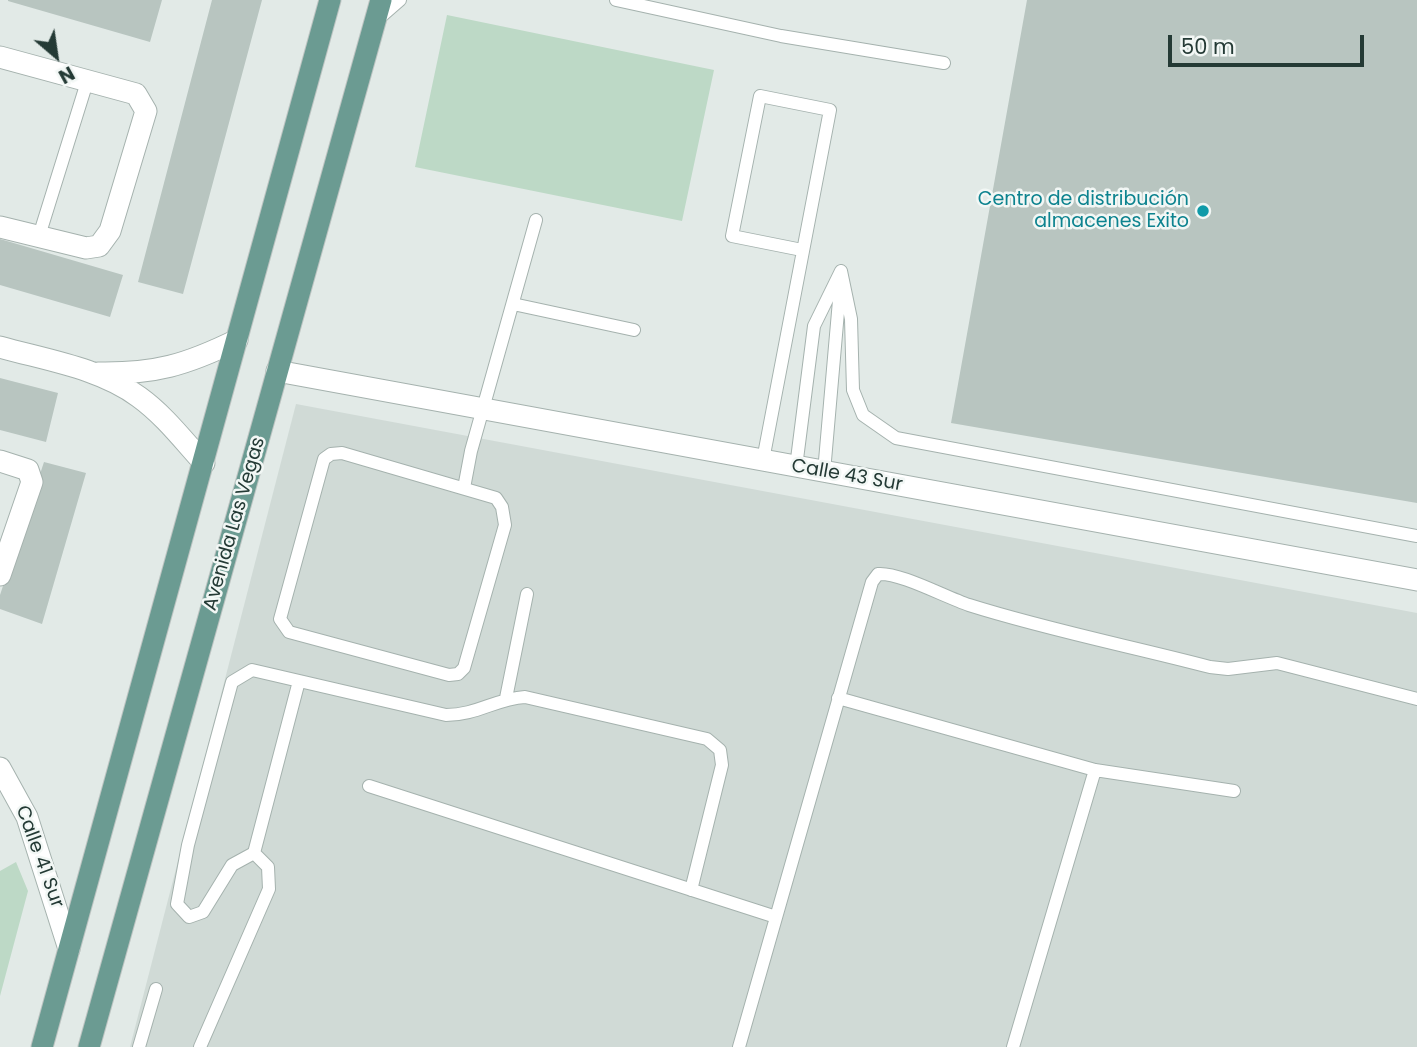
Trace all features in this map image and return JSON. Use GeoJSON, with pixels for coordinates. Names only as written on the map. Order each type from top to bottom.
{"type":"FeatureCollection","features":[{"type":"Feature","properties":{"kind":"main road"},"geometry":{"type":"LineString","coordinates":[[43,1047],[330,0]]}},
{"type":"Feature","properties":{"kind":"main road","name":"Avenida Las Vegas"},"geometry":{"type":"LineString","coordinates":[[89,1047],[381,0]]}},
{"type":"Feature","properties":{"kind":"street"},"geometry":{"type":"LineString","coordinates":[[0,57],[136,94],[146,111],[110,231],[99,246],[86,248],[0,227]]}},
{"type":"Feature","properties":{"kind":"street"},"geometry":{"type":"LineString","coordinates":[[92,373],[141,373],[170,368],[202,357],[237,340]]}},
{"type":"Feature","properties":{"kind":"street"},"geometry":{"type":"LineString","coordinates":[[0,347],[92,373],[137,395],[167,421],[204,463]]}},
{"type":"Feature","properties":{"kind":"street","name":"Calle 43 Sur"},"geometry":{"type":"LineString","coordinates":[[277,371],[1417,580]]}},
{"type":"Feature","properties":{"kind":"street"},"geometry":{"type":"LineString","coordinates":[[0,461],[28,470],[32,482],[0,575]]}},
{"type":"Feature","properties":{"kind":"street","name":"Calle 41 Sur"},"geometry":{"type":"LineString","coordinates":[[0,768],[27,817],[69,949]]}},
{"type":"Feature","properties":{"kind":"lane"},"geometry":{"type":"LineString","coordinates":[[374,23],[400,0]]}},
{"type":"Feature","properties":{"kind":"lane"},"geometry":{"type":"LineString","coordinates":[[616,0],[781,36],[944,63]]}},
{"type":"Feature","properties":{"kind":"lane"},"geometry":{"type":"LineString","coordinates":[[39,236],[87,82]]}},
{"type":"Feature","properties":{"kind":"lane"},"geometry":{"type":"LineString","coordinates":[[763,460],[830,110],[760,96],[732,236],[802,250]]}},
{"type":"Feature","properties":{"kind":"lane"},"geometry":{"type":"LineString","coordinates":[[464,488],[471,451],[485,409],[536,220]]}},
{"type":"Feature","properties":{"kind":"lane"},"geometry":{"type":"LineString","coordinates":[[796,467],[814,326],[841,271]]}},
{"type":"Feature","properties":{"kind":"lane"},"geometry":{"type":"LineString","coordinates":[[824,472],[841,271]]}},
{"type":"Feature","properties":{"kind":"lane"},"geometry":{"type":"LineString","coordinates":[[841,271],[851,319],[853,390],[863,415],[896,438],[1417,536]]}},
{"type":"Feature","properties":{"kind":"lane"},"geometry":{"type":"LineString","coordinates":[[513,304],[634,330]]}},
{"type":"Feature","properties":{"kind":"lane"},"geometry":{"type":"LineString","coordinates":[[342,453],[464,488],[496,498],[502,507],[505,525],[464,668],[458,674],[449,675],[289,632],[283,626],[280,619],[324,459],[331,454],[342,453]]}},
{"type":"Feature","properties":{"kind":"lane"},"geometry":{"type":"LineString","coordinates":[[739,1047],[872,582],[878,574],[888,573],[972,606],[1210,667],[1277,663],[1417,699]]}},
{"type":"Feature","properties":{"kind":"lane"},"geometry":{"type":"LineString","coordinates":[[506,698],[527,594]]}},
{"type":"Feature","properties":{"kind":"lane"},"geometry":{"type":"LineString","coordinates":[[299,681],[254,853],[232,865],[203,912],[188,917],[181,912],[177,904],[188,845],[232,682],[252,670],[446,715],[468,715],[506,698],[525,697],[707,739],[720,750],[722,765],[691,890]]}},
{"type":"Feature","properties":{"kind":"lane"},"geometry":{"type":"LineString","coordinates":[[838,698],[1095,770],[1234,791]]}},
{"type":"Feature","properties":{"kind":"lane"},"geometry":{"type":"LineString","coordinates":[[1013,1047],[1095,770]]}},
{"type":"Feature","properties":{"kind":"lane"},"geometry":{"type":"LineString","coordinates":[[369,786],[776,917]]}},
{"type":"Feature","properties":{"kind":"lane"},"geometry":{"type":"LineString","coordinates":[[200,1047],[269,889],[268,867],[254,853]]}},
{"type":"Feature","properties":{"kind":"lane"},"geometry":{"type":"LineString","coordinates":[[139,1047],[156,989]]}},
{"type":"Feature","properties":{"kind":"shaded area"},"geometry":{"type":"Polygon","coordinates":[[[296,404],[1417,613],[1417,1047],[130,1047],[296,404]]]}},
{"type":"Feature","properties":{"kind":"green space"},"geometry":{"type":"Polygon","coordinates":[[[447,15],[714,70],[682,221],[415,167],[447,15]]]}},
{"type":"Feature","properties":{"kind":"green space"},"geometry":{"type":"Polygon","coordinates":[[[16,862],[28,891],[0,996],[0,871],[16,862]]]}},
{"type":"Feature","properties":{"kind":"building"},"geometry":{"type":"Polygon","coordinates":[[[8,0],[162,0],[150,42],[8,1],[8,0]]]}},
{"type":"Feature","properties":{"kind":"building"},"geometry":{"type":"Polygon","coordinates":[[[212,0],[262,0],[183,294],[138,282],[212,0]]]}},
{"type":"Feature","properties":{"kind":"building","name":"Centro de distribución almacenes Exito"},"geometry":{"type":"Polygon","coordinates":[[[1027,0],[1417,0],[1417,503],[951,423],[1027,0]]]}},
{"type":"Feature","properties":{"kind":"building"},"geometry":{"type":"Polygon","coordinates":[[[0,239],[123,275],[110,317],[0,285],[0,239]]]}},
{"type":"Feature","properties":{"kind":"building"},"geometry":{"type":"Polygon","coordinates":[[[0,378],[58,393],[46,442],[0,430],[0,378]]]}},
{"type":"Feature","properties":{"kind":"building"},"geometry":{"type":"Polygon","coordinates":[[[44,462],[86,473],[42,624],[0,609],[0,595],[44,462]]]}},
{"type":"Feature","properties":{"kind":"place","name":"Centro de distribución almacenes Exito"},"geometry":{"type":"Point","coordinates":[1203,211]}}]}
